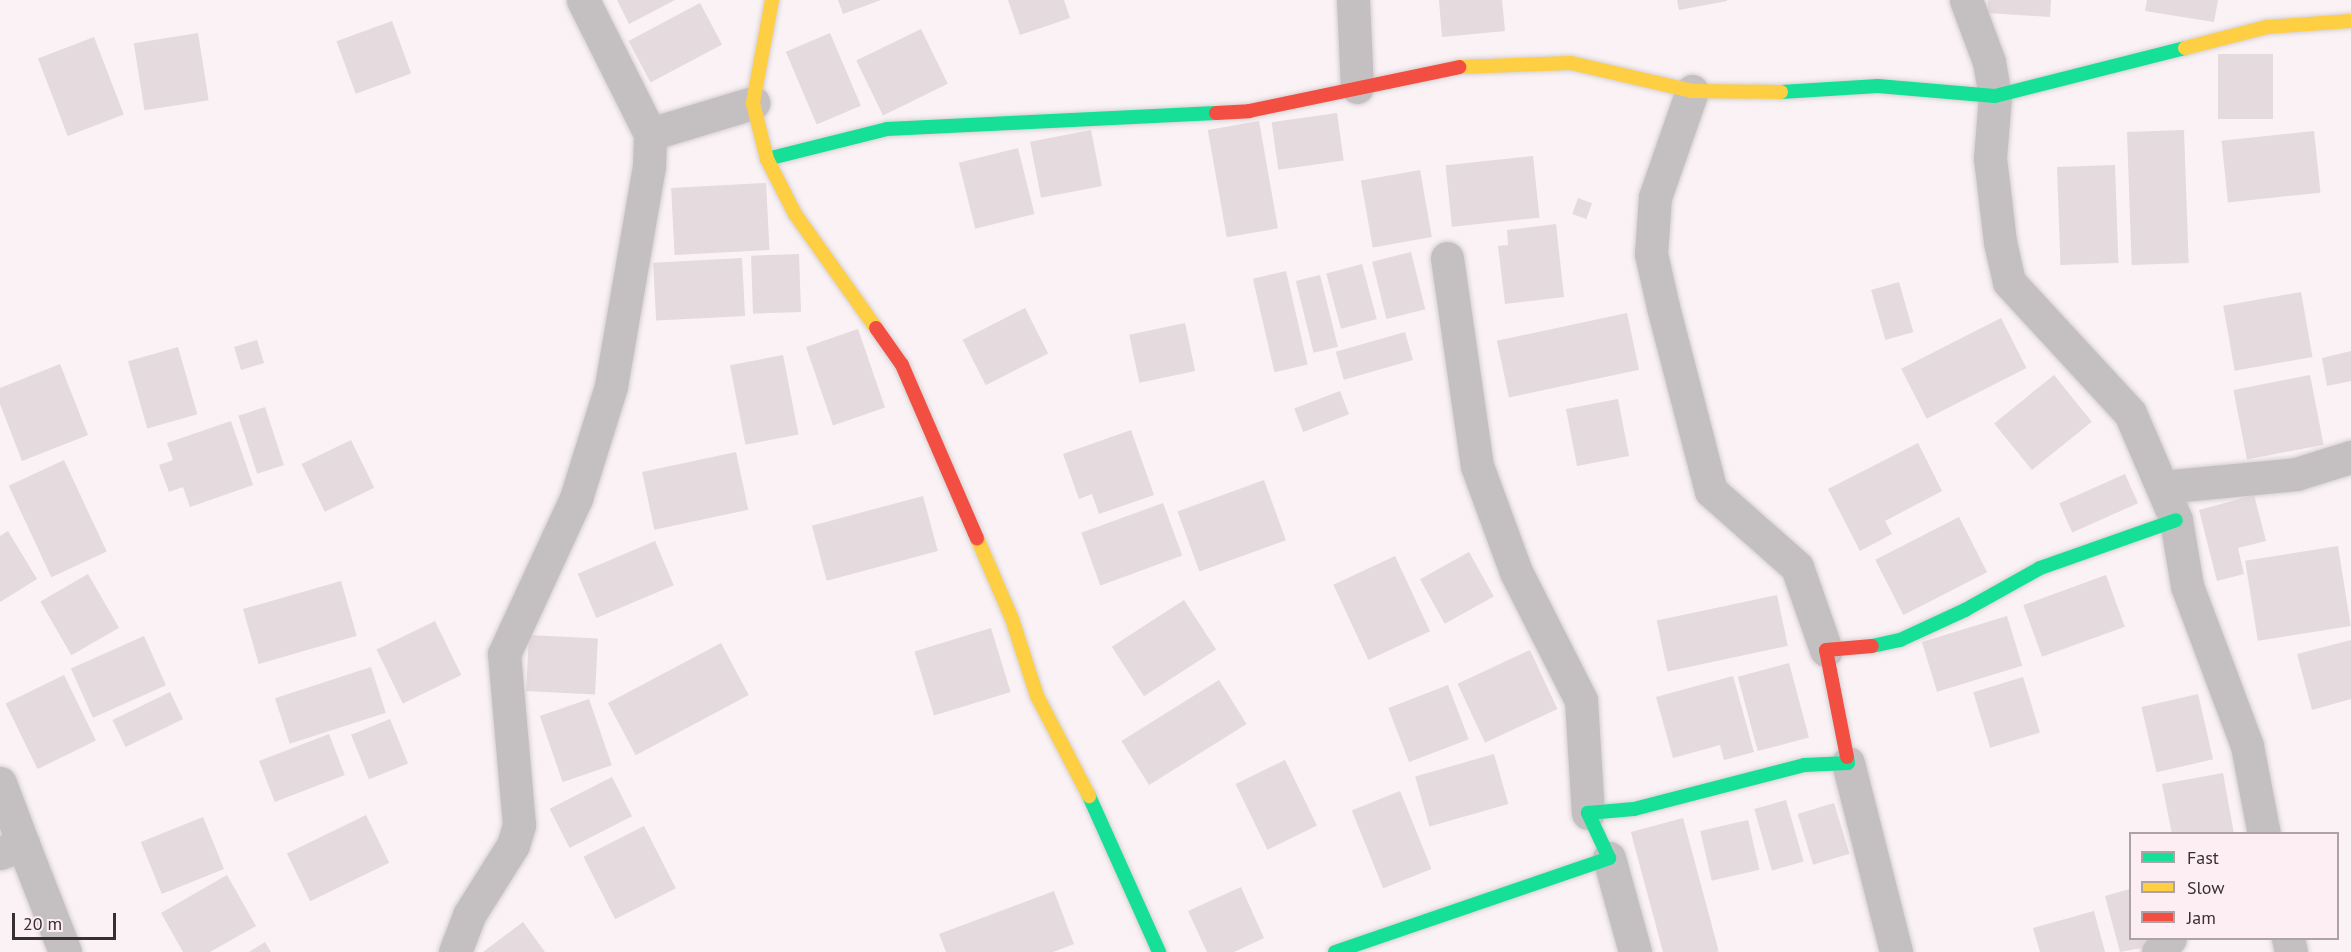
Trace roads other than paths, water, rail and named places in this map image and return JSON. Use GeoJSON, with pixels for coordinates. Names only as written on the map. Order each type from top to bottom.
{"type":"FeatureCollection","features":[{"type":"Feature","properties":{"kind":"street"},"geometry":{"type":"LineString","coordinates":[[455,952],[469,915],[513,845],[519,825],[504,654],[510,635],[523,616],[551,558],[576,498],[611,386],[649,167],[650,134],[583,0]]}},
{"type":"Feature","properties":{"kind":"street"},"geometry":{"type":"LineString","coordinates":[[772,0],[753,104],[767,159],[795,214],[902,365],[1012,619],[1036,696],[1072,758],[1159,952]]}},
{"type":"Feature","properties":{"kind":"street"},"geometry":{"type":"LineString","coordinates":[[1353,0],[1357,87]]}},
{"type":"Feature","properties":{"kind":"street"},"geometry":{"type":"LineString","coordinates":[[1966,0],[1989,62],[1995,96],[1990,158],[2000,242],[2009,282],[2130,412],[2176,520],[2187,586],[2247,746],[2264,832]]}},
{"type":"Feature","properties":{"kind":"street"},"geometry":{"type":"LineString","coordinates":[[767,159],[819,149],[887,129],[1249,111],[1446,68],[1571,63],[1692,91],[1755,94],[1878,86],[1995,96],[2266,27],[2351,21]]}},
{"type":"Feature","properties":{"kind":"street"},"geometry":{"type":"LineString","coordinates":[[1692,91],[1655,197],[1651,254],[1663,307],[1712,490],[1797,567],[1826,650],[1848,763],[1896,952]]}},
{"type":"Feature","properties":{"kind":"street"},"geometry":{"type":"LineString","coordinates":[[650,134],[753,104]]}},
{"type":"Feature","properties":{"kind":"street"},"geometry":{"type":"LineString","coordinates":[[1447,258],[1477,466],[1516,572],[1581,700],[1588,813],[1609,858],[1635,952]]}},
{"type":"Feature","properties":{"kind":"street"},"geometry":{"type":"LineString","coordinates":[[2162,487],[2296,474],[2351,457]]}},
{"type":"Feature","properties":{"kind":"street"},"geometry":{"type":"LineString","coordinates":[[1826,650],[1858,649],[1900,640],[1965,610],[2040,568],[2176,520]]}},
{"type":"Feature","properties":{"kind":"street"},"geometry":{"type":"LineString","coordinates":[[1588,813],[1634,809],[1804,765],[1848,763]]}},
{"type":"Feature","properties":{"kind":"street"},"geometry":{"type":"LineString","coordinates":[[0,783],[11,848],[65,952]]}},
{"type":"Feature","properties":{"kind":"street"},"geometry":{"type":"LineString","coordinates":[[1335,952],[1609,858]]}},
{"type":"Feature","properties":{"kind":"street"},"geometry":{"type":"LineString","coordinates":[[2158,952],[2169,940]]}}]}
